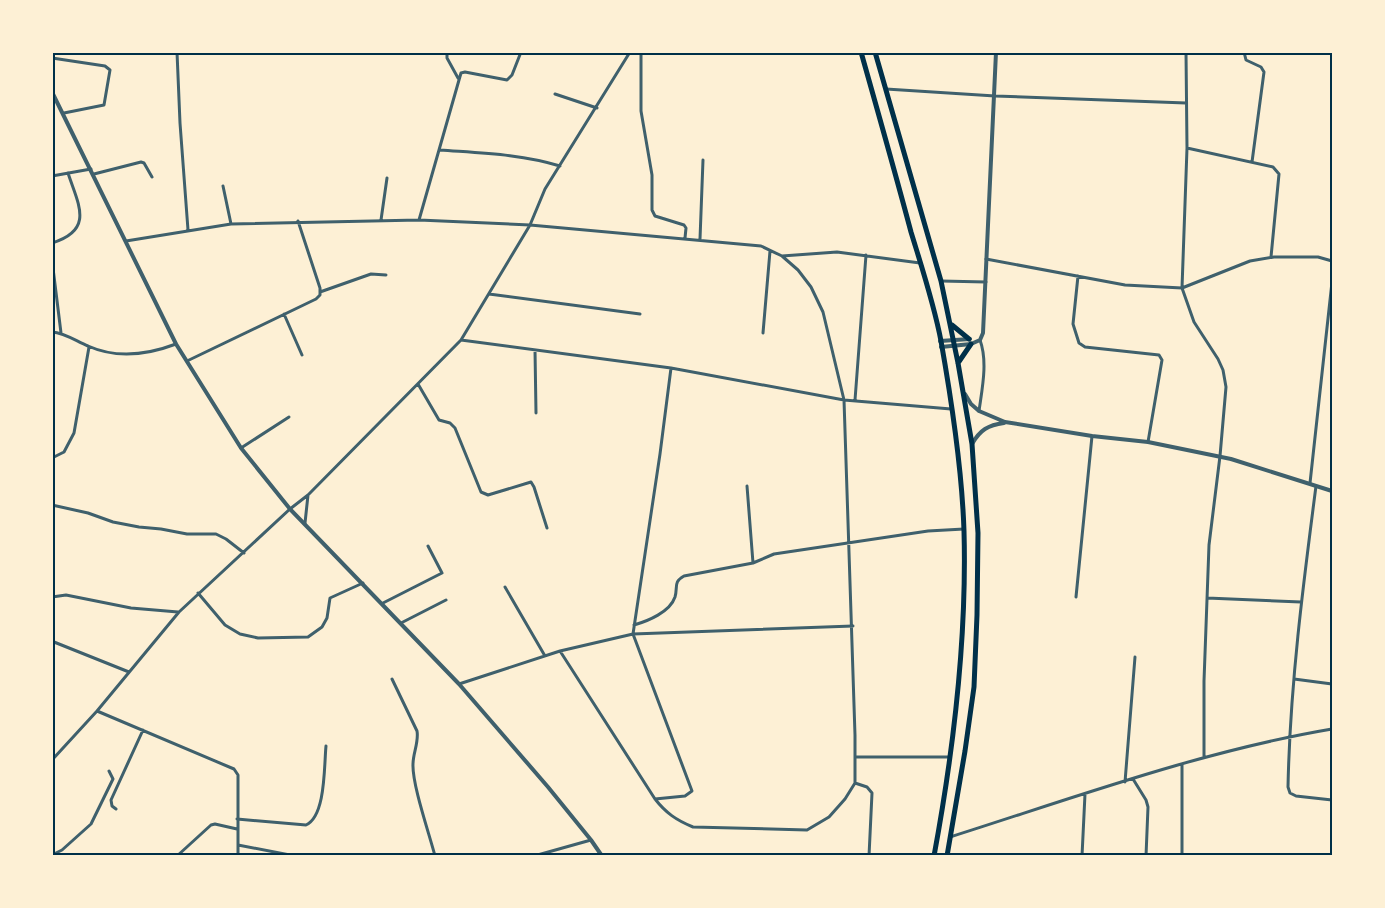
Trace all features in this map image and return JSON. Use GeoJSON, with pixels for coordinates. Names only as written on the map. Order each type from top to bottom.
{"type":"FeatureCollection","features":[{"type":"Feature","properties":{"kind":"main road"},"geometry":{"type":"LineString","coordinates":[[861,52],[941,344],[951,409],[964,529],[964,615],[960,682],[934,855]]}},
{"type":"Feature","properties":{"kind":"main road"},"geometry":{"type":"LineString","coordinates":[[875,52],[941,281],[972,444],[978,533],[974,687],[947,855]]}},
{"type":"Feature","properties":{"kind":"main road"},"geometry":{"type":"LineString","coordinates":[[951,324],[974,341],[958,363]]}},
{"type":"Feature","properties":{"kind":"street"},"geometry":{"type":"LineString","coordinates":[[177,52],[188,230]]}},
{"type":"Feature","properties":{"kind":"street"},"geometry":{"type":"LineString","coordinates":[[447,52],[447,58],[459,78]]}},
{"type":"Feature","properties":{"kind":"street"},"geometry":{"type":"LineString","coordinates":[[419,220],[461,73],[507,80],[512,75],[521,52]]}},
{"type":"Feature","properties":{"kind":"street"},"geometry":{"type":"LineString","coordinates":[[641,52],[641,111],[652,175],[653,213],[655,216],[682,223],[686,228],[685,238]]}},
{"type":"Feature","properties":{"kind":"street"},"geometry":{"type":"LineString","coordinates":[[941,344],[974,341],[983,333],[996,52]]}},
{"type":"Feature","properties":{"kind":"street"},"geometry":{"type":"LineString","coordinates":[[1186,52],[1187,148],[1182,288],[1194,322],[1223,370],[1226,387],[1209,545],[1204,756]]}},
{"type":"Feature","properties":{"kind":"street"},"geometry":{"type":"LineString","coordinates":[[1244,52],[1246,60],[1264,72],[1252,162]]}},
{"type":"Feature","properties":{"kind":"street"},"geometry":{"type":"LineString","coordinates":[[52,760],[97,711],[179,612],[290,508],[308,495],[461,340],[530,225],[545,189],[630,53]]}},
{"type":"Feature","properties":{"kind":"street"},"geometry":{"type":"LineString","coordinates":[[52,58],[105,66],[110,70],[104,105],[64,113]]}},
{"type":"Feature","properties":{"kind":"street"},"geometry":{"type":"LineString","coordinates":[[886,89],[995,96],[1186,103]]}},
{"type":"Feature","properties":{"kind":"street"},"geometry":{"type":"LineString","coordinates":[[52,92],[176,344],[241,448],[290,508],[459,684],[602,855]]}},
{"type":"Feature","properties":{"kind":"street"},"geometry":{"type":"LineString","coordinates":[[555,94],[597,108]]}},
{"type":"Feature","properties":{"kind":"street"},"geometry":{"type":"LineString","coordinates":[[52,105],[59,104]]}},
{"type":"Feature","properties":{"kind":"street"},"geometry":{"type":"LineString","coordinates":[[1187,148],[1273,167],[1279,174],[1271,257]]}},
{"type":"Feature","properties":{"kind":"street"},"geometry":{"type":"LineString","coordinates":[[440,150],[543,160],[560,166]]}},
{"type":"Feature","properties":{"kind":"street"},"geometry":{"type":"LineString","coordinates":[[700,239],[703,160]]}},
{"type":"Feature","properties":{"kind":"street"},"geometry":{"type":"LineString","coordinates":[[52,176],[92,172],[141,162],[152,177]]}},
{"type":"Feature","properties":{"kind":"street"},"geometry":{"type":"LineString","coordinates":[[52,243],[70,237],[78,227],[80,209],[68,173]]}},
{"type":"Feature","properties":{"kind":"street"},"geometry":{"type":"LineString","coordinates":[[381,220],[387,178]]}},
{"type":"Feature","properties":{"kind":"street"},"geometry":{"type":"LineString","coordinates":[[223,186],[231,224]]}},
{"type":"Feature","properties":{"kind":"street"},"geometry":{"type":"LineString","coordinates":[[126,241],[231,224],[419,220],[530,225],[761,246],[782,256],[798,270],[823,312],[844,400],[853,626],[855,783],[829,817],[807,830],[693,827],[678,821],[665,812],[655,799],[560,651]]}},
{"type":"Feature","properties":{"kind":"street"},"geometry":{"type":"LineString","coordinates":[[298,221],[320,292]]}},
{"type":"Feature","properties":{"kind":"street"},"geometry":{"type":"LineString","coordinates":[[763,333],[770,250]]}},
{"type":"Feature","properties":{"kind":"street"},"geometry":{"type":"LineString","coordinates":[[782,256],[837,252],[920,263]]}},
{"type":"Feature","properties":{"kind":"street"},"geometry":{"type":"LineString","coordinates":[[855,400],[866,255]]}},
{"type":"Feature","properties":{"kind":"street"},"geometry":{"type":"LineString","coordinates":[[986,259],[1125,285],[1182,288],[1250,261],[1271,257],[1318,257],[1332,261]]}},
{"type":"Feature","properties":{"kind":"street"},"geometry":{"type":"LineString","coordinates":[[52,260],[61,333]]}},
{"type":"Feature","properties":{"kind":"street"},"geometry":{"type":"LineString","coordinates":[[187,361],[316,299],[320,292],[371,274],[386,275]]}},
{"type":"Feature","properties":{"kind":"street"},"geometry":{"type":"LineString","coordinates":[[1078,276],[1073,324],[1079,343],[1085,347],[1159,355],[1162,360],[1148,442]]}},
{"type":"Feature","properties":{"kind":"street"},"geometry":{"type":"LineString","coordinates":[[941,281],[986,282]]}},
{"type":"Feature","properties":{"kind":"street"},"geometry":{"type":"LineString","coordinates":[[1310,483],[1332,282]]}},
{"type":"Feature","properties":{"kind":"street"},"geometry":{"type":"LineString","coordinates":[[489,294],[640,314]]}},
{"type":"Feature","properties":{"kind":"street"},"geometry":{"type":"LineString","coordinates":[[284,314],[302,355]]}},
{"type":"Feature","properties":{"kind":"street"},"geometry":{"type":"LineString","coordinates":[[52,332],[61,333],[89,347],[117,354],[129,355],[162,350],[176,344]]}},
{"type":"Feature","properties":{"kind":"street"},"geometry":{"type":"LineString","coordinates":[[461,340],[671,368],[844,400],[951,409]]}},
{"type":"Feature","properties":{"kind":"street"},"geometry":{"type":"LineString","coordinates":[[974,341],[983,349],[979,411]]}},
{"type":"Feature","properties":{"kind":"street"},"geometry":{"type":"LineString","coordinates":[[54,457],[64,452],[74,433],[89,347]]}},
{"type":"Feature","properties":{"kind":"street"},"geometry":{"type":"LineString","coordinates":[[535,350],[536,413]]}},
{"type":"Feature","properties":{"kind":"street"},"geometry":{"type":"LineString","coordinates":[[655,799],[685,796],[690,794],[692,787],[633,634],[671,368]]}},
{"type":"Feature","properties":{"kind":"street"},"geometry":{"type":"LineString","coordinates":[[418,384],[439,420],[450,423],[455,428],[480,492],[488,495],[531,482],[547,528]]}},
{"type":"Feature","properties":{"kind":"street"},"geometry":{"type":"LineString","coordinates":[[964,394],[979,411],[1005,422],[1092,436],[1148,442],[1220,456],[1332,491]]}},
{"type":"Feature","properties":{"kind":"street"},"geometry":{"type":"LineString","coordinates":[[241,448],[289,417]]}},
{"type":"Feature","properties":{"kind":"street"},"geometry":{"type":"LineString","coordinates":[[972,444],[984,429],[992,424],[1005,422]]}},
{"type":"Feature","properties":{"kind":"street"},"geometry":{"type":"LineString","coordinates":[[1076,597],[1092,436]]}},
{"type":"Feature","properties":{"kind":"street"},"geometry":{"type":"LineString","coordinates":[[1316,485],[1301,602],[1287,787],[1290,793],[1296,796],[1332,800]]}},
{"type":"Feature","properties":{"kind":"street"},"geometry":{"type":"LineString","coordinates":[[747,486],[753,563]]}},
{"type":"Feature","properties":{"kind":"street"},"geometry":{"type":"LineString","coordinates":[[305,523],[308,495]]}},
{"type":"Feature","properties":{"kind":"street"},"geometry":{"type":"LineString","coordinates":[[52,506],[139,527],[187,534],[216,534],[226,538],[244,553]]}},
{"type":"Feature","properties":{"kind":"street"},"geometry":{"type":"LineString","coordinates":[[634,626],[659,614],[671,603],[675,596],[675,584],[684,576],[753,563],[774,554],[928,531],[964,529]]}},
{"type":"Feature","properties":{"kind":"street"},"geometry":{"type":"LineString","coordinates":[[383,603],[442,573],[428,546]]}},
{"type":"Feature","properties":{"kind":"street"},"geometry":{"type":"LineString","coordinates":[[198,593],[225,625],[240,634],[258,638],[309,637],[322,627],[327,618],[330,598],[363,583]]}},
{"type":"Feature","properties":{"kind":"street"},"geometry":{"type":"LineString","coordinates":[[506,587],[545,656]]}},
{"type":"Feature","properties":{"kind":"street"},"geometry":{"type":"LineString","coordinates":[[52,597],[66,595],[130,608],[179,612]]}},
{"type":"Feature","properties":{"kind":"street"},"geometry":{"type":"LineString","coordinates":[[1207,598],[1301,602]]}},
{"type":"Feature","properties":{"kind":"street"},"geometry":{"type":"LineString","coordinates":[[401,623],[446,600]]}},
{"type":"Feature","properties":{"kind":"street"},"geometry":{"type":"LineString","coordinates":[[459,684],[560,651],[633,634],[853,626]]}},
{"type":"Feature","properties":{"kind":"street"},"geometry":{"type":"LineString","coordinates":[[54,642],[129,672]]}},
{"type":"Feature","properties":{"kind":"street"},"geometry":{"type":"LineString","coordinates":[[1125,782],[1135,657]]}},
{"type":"Feature","properties":{"kind":"street"},"geometry":{"type":"LineString","coordinates":[[392,679],[417,731],[413,764],[414,778],[435,855]]}},
{"type":"Feature","properties":{"kind":"street"},"geometry":{"type":"LineString","coordinates":[[1294,679],[1332,684]]}},
{"type":"Feature","properties":{"kind":"street"},"geometry":{"type":"LineString","coordinates":[[97,711],[234,769],[238,775],[238,855]]}},
{"type":"Feature","properties":{"kind":"street"},"geometry":{"type":"LineString","coordinates":[[950,837],[1204,756],[1332,729]]}},
{"type":"Feature","properties":{"kind":"street"},"geometry":{"type":"LineString","coordinates":[[116,809],[112,806],[111,800],[143,730]]}},
{"type":"Feature","properties":{"kind":"street"},"geometry":{"type":"LineString","coordinates":[[237,819],[306,825],[314,820],[320,805],[326,746]]}},
{"type":"Feature","properties":{"kind":"street"},"geometry":{"type":"LineString","coordinates":[[855,757],[950,756]]}},
{"type":"Feature","properties":{"kind":"street"},"geometry":{"type":"LineString","coordinates":[[1182,764],[1182,855]]}},
{"type":"Feature","properties":{"kind":"street"},"geometry":{"type":"LineString","coordinates":[[53,855],[70,843],[96,818],[113,779],[109,771]]}},
{"type":"Feature","properties":{"kind":"street"},"geometry":{"type":"LineString","coordinates":[[1132,779],[1148,807],[1146,855]]}},
{"type":"Feature","properties":{"kind":"street"},"geometry":{"type":"LineString","coordinates":[[855,783],[867,787],[872,793],[869,855]]}},
{"type":"Feature","properties":{"kind":"street"},"geometry":{"type":"LineString","coordinates":[[1082,855],[1085,794]]}},
{"type":"Feature","properties":{"kind":"street"},"geometry":{"type":"LineString","coordinates":[[177,855],[211,825],[237,829]]}},
{"type":"Feature","properties":{"kind":"street"},"geometry":{"type":"LineString","coordinates":[[534,855],[591,840]]}},
{"type":"Feature","properties":{"kind":"street"},"geometry":{"type":"LineString","coordinates":[[238,845],[295,855]]}}]}
